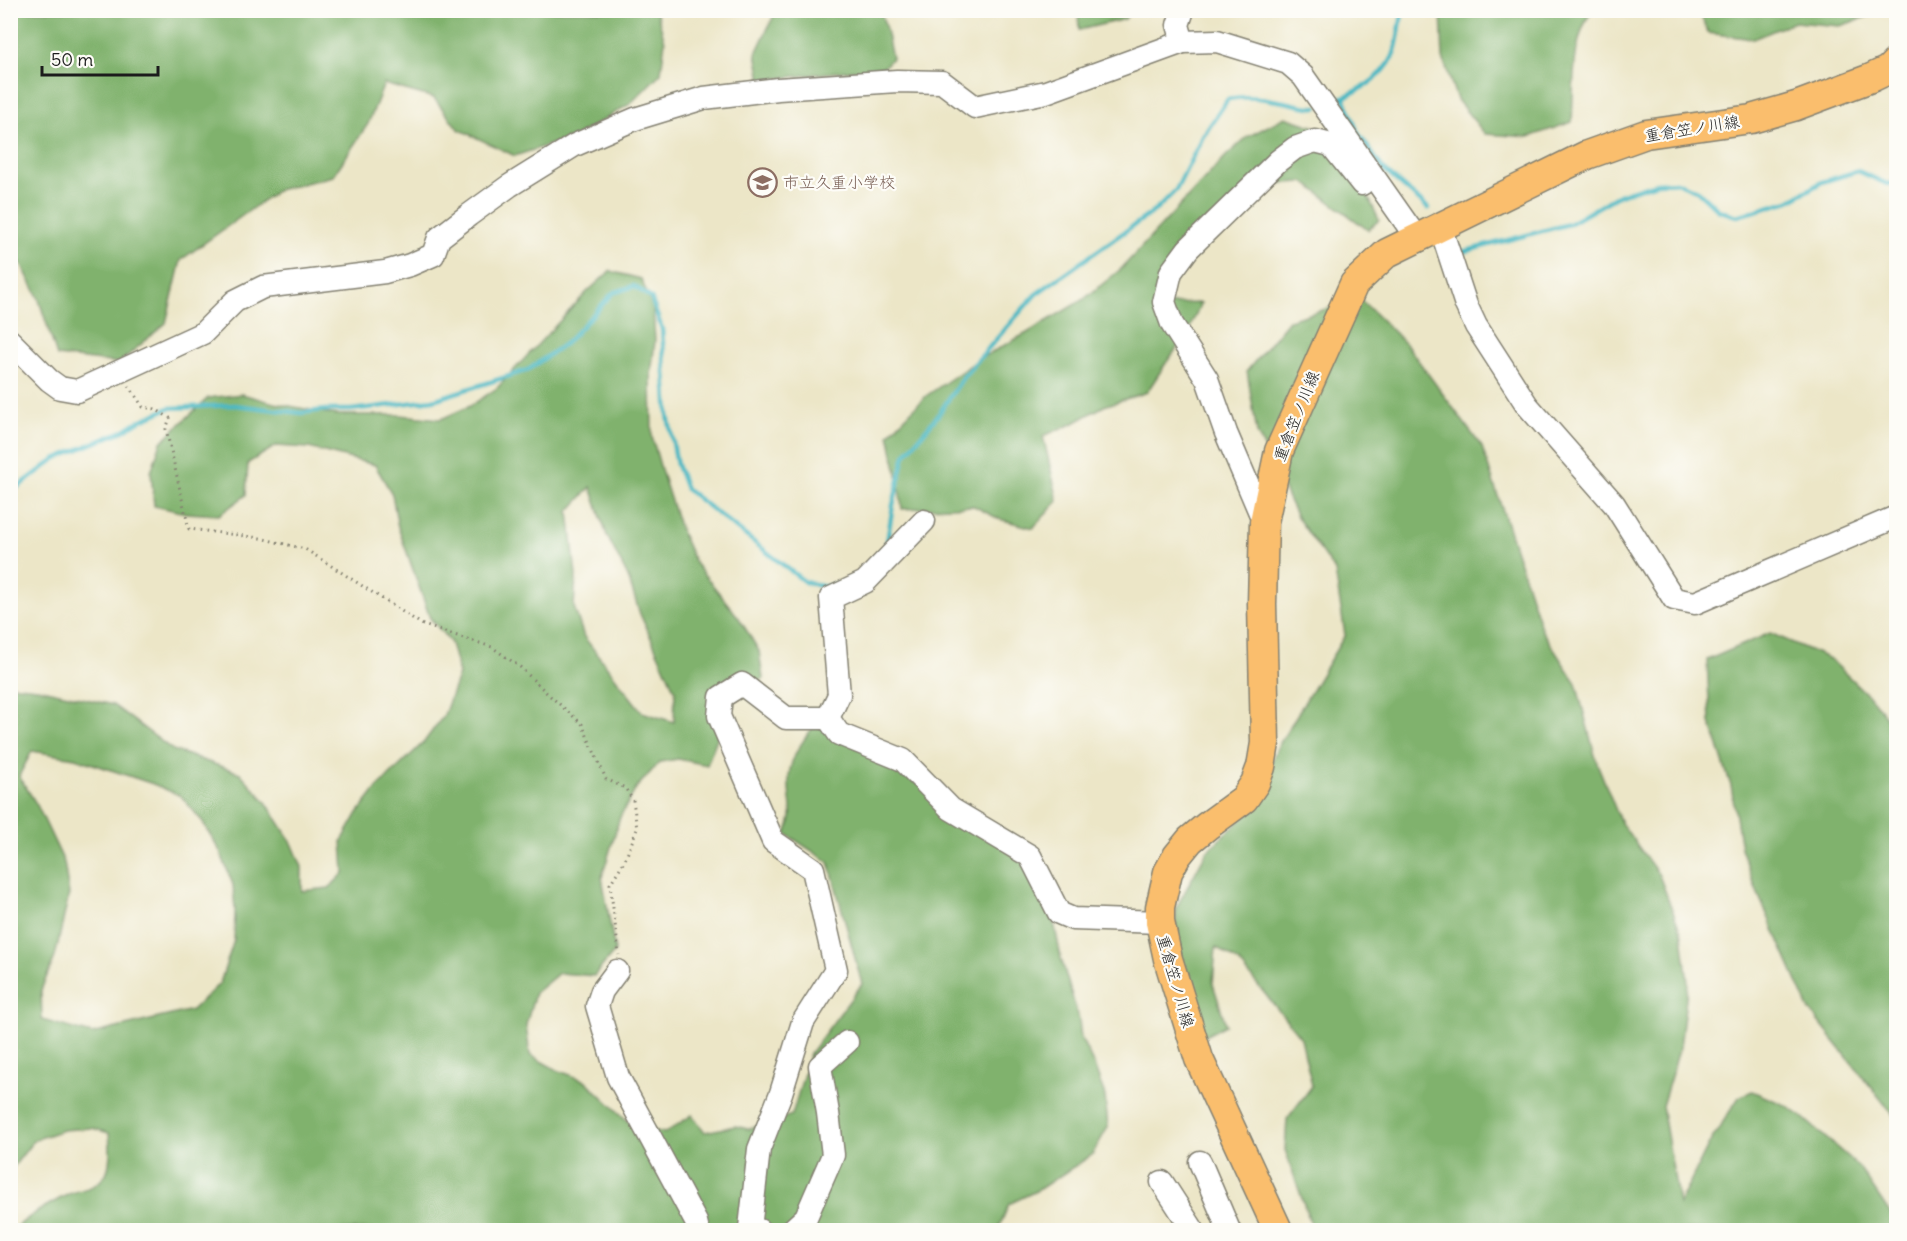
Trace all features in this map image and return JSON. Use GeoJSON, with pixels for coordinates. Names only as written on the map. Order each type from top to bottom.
{"type":"FeatureCollection","features":[{"type":"Feature","properties":{"kind":"main road","name":"重倉笠ノ川線"},"geometry":{"type":"LineString","coordinates":[[1278,1230],[1200,1059],[1168,959],[1160,922],[1162,890],[1168,872],[1190,840],[1244,799],[1256,783],[1265,743],[1263,522],[1279,451],[1354,284],[1387,253],[1587,155],[1646,134],[1752,119],[1796,106],[1870,78],[1888,70],[1896,62]]}},
{"type":"Feature","properties":{"kind":"street"},"geometry":{"type":"LineString","coordinates":[[1183,10],[1178,25],[1183,42]]}},
{"type":"Feature","properties":{"kind":"street"},"geometry":{"type":"LineString","coordinates":[[10,342],[60,388],[77,390],[203,333],[235,301],[263,287],[385,272],[410,266],[433,255],[439,238],[509,186],[574,145],[635,118],[704,98],[778,89],[897,81],[942,82],[975,107],[1046,92],[1183,42],[1217,41],[1288,63],[1303,76],[1325,107],[1428,232],[1476,326],[1527,405],[1614,504],[1674,599],[1695,603],[1896,517]]}},
{"type":"Feature","properties":{"kind":"street"},"geometry":{"type":"LineString","coordinates":[[1263,522],[1226,433],[1207,379],[1173,324],[1164,302],[1172,272],[1188,249],[1278,161],[1295,148],[1315,141],[1331,145],[1391,219],[1428,232]]}},
{"type":"Feature","properties":{"kind":"street"},"geometry":{"type":"LineString","coordinates":[[828,718],[839,695],[831,598],[865,582],[924,521]]}},
{"type":"Feature","properties":{"kind":"street"},"geometry":{"type":"LineString","coordinates":[[759,1230],[750,1228],[759,1149],[782,1093],[803,1022],[836,970],[813,869],[773,841],[719,716],[721,697],[742,684],[786,718],[828,718]]}},
{"type":"Feature","properties":{"kind":"street"},"geometry":{"type":"LineString","coordinates":[[828,718],[839,734],[903,760],[951,808],[1030,856],[1059,913],[1073,919],[1160,922]]}},
{"type":"Feature","properties":{"kind":"street"},"geometry":{"type":"LineString","coordinates":[[617,971],[602,991],[597,1006],[618,1077],[696,1222],[698,1230]]}},
{"type":"Feature","properties":{"kind":"street"},"geometry":{"type":"LineString","coordinates":[[792,1230],[806,1217],[832,1155],[820,1066],[847,1042]]}},
{"type":"Feature","properties":{"kind":"street"},"geometry":{"type":"LineString","coordinates":[[1200,1162],[1229,1230]]}},
{"type":"Feature","properties":{"kind":"street"},"geometry":{"type":"LineString","coordinates":[[1162,1182],[1193,1230]]}},
{"type":"Feature","properties":{"kind":"path"},"geometry":{"type":"LineString","coordinates":[[120,371],[143,407],[155,409],[170,418],[166,429],[189,529],[260,538],[304,549],[423,626],[492,647],[520,667],[582,724],[606,779],[625,788],[633,800],[637,829],[625,860],[610,884],[619,950],[617,971]]}},
{"type":"Feature","properties":{"kind":"green space"},"geometry":{"type":"Polygon","coordinates":[[[880,10],[892,58],[884,67],[761,80],[756,53],[776,11],[880,10]]]}},
{"type":"Feature","properties":{"kind":"green space"},"geometry":{"type":"Polygon","coordinates":[[[1078,10],[1131,11],[1125,19],[1079,30],[1078,10]]]}},
{"type":"Feature","properties":{"kind":"green space"},"geometry":{"type":"Polygon","coordinates":[[[11,11],[656,11],[665,41],[661,73],[630,104],[576,136],[515,156],[458,129],[434,98],[384,84],[368,124],[333,176],[278,190],[181,260],[166,323],[119,363],[57,356],[38,297],[11,244],[11,11]]]}},
{"type":"Feature","properties":{"kind":"green space"},"geometry":{"type":"Polygon","coordinates":[[[1441,11],[1592,11],[1585,22],[1577,49],[1572,122],[1529,137],[1485,134],[1457,100],[1443,58],[1441,11]]]}},
{"type":"Feature","properties":{"kind":"green space"},"geometry":{"type":"Polygon","coordinates":[[[1699,11],[1884,11],[1840,26],[1795,22],[1753,39],[1708,33],[1699,11]]]}},
{"type":"Feature","properties":{"kind":"green space"},"geometry":{"type":"Polygon","coordinates":[[[1285,117],[1321,129],[1346,161],[1367,194],[1379,220],[1368,230],[1304,182],[1265,184],[1188,244],[1162,304],[1201,303],[1186,336],[1147,392],[1104,406],[1072,424],[1043,436],[1058,501],[1033,528],[999,519],[974,506],[902,509],[889,434],[926,396],[981,358],[1084,299],[1121,269],[1226,156],[1247,137],[1285,117]]]}},
{"type":"Feature","properties":{"kind":"green space"},"geometry":{"type":"Polygon","coordinates":[[[610,271],[641,279],[653,308],[655,341],[651,375],[652,437],[662,473],[680,529],[695,563],[739,618],[759,651],[763,679],[732,699],[707,765],[678,759],[660,762],[637,787],[620,817],[602,877],[615,951],[594,976],[559,973],[535,993],[526,1025],[530,1055],[557,1070],[586,1081],[633,1126],[665,1133],[692,1115],[705,1132],[735,1126],[748,1129],[792,1115],[810,1053],[862,984],[829,862],[786,834],[791,815],[790,770],[799,748],[813,727],[846,729],[875,757],[901,775],[928,788],[1028,867],[1044,896],[1055,927],[1061,958],[1079,1020],[1081,1038],[1105,1096],[1108,1127],[1092,1155],[1038,1190],[1009,1204],[998,1230],[14,1230],[47,1205],[99,1182],[108,1169],[110,1150],[109,1133],[92,1128],[63,1130],[34,1140],[11,1170],[11,685],[37,688],[113,705],[173,750],[240,773],[266,802],[292,843],[302,867],[302,891],[329,888],[344,873],[342,841],[358,813],[377,788],[424,742],[444,715],[459,674],[451,643],[430,618],[398,527],[392,494],[375,465],[309,448],[276,446],[248,463],[246,495],[219,515],[186,513],[154,506],[151,472],[161,442],[208,398],[242,394],[274,403],[337,415],[400,415],[441,419],[470,406],[497,388],[587,292],[610,271]],[[591,487],[569,511],[576,576],[574,607],[584,637],[642,712],[674,722],[675,691],[640,614],[628,577],[607,536],[591,487]],[[32,751],[19,776],[37,805],[64,862],[69,894],[55,957],[41,990],[42,1020],[92,1034],[192,1010],[220,983],[234,940],[233,885],[220,851],[202,821],[181,796],[153,784],[75,758],[32,751]]]}},
{"type":"Feature","properties":{"kind":"green space"},"geometry":{"type":"Polygon","coordinates":[[[1360,299],[1406,344],[1482,447],[1542,631],[1576,683],[1597,763],[1621,823],[1659,875],[1682,935],[1688,983],[1680,1047],[1662,1106],[1679,1204],[1710,1142],[1739,1097],[1752,1091],[1785,1105],[1801,1116],[1859,1167],[1896,1222],[1896,1230],[1313,1230],[1285,1150],[1287,1119],[1312,1086],[1301,1038],[1239,962],[1216,947],[1213,984],[1226,1025],[1203,1037],[1174,973],[1176,908],[1207,851],[1253,809],[1277,748],[1345,635],[1335,571],[1297,517],[1257,433],[1247,371],[1289,320],[1360,299]]]}},
{"type":"Feature","properties":{"kind":"green space"},"geometry":{"type":"Polygon","coordinates":[[[1770,633],[1830,659],[1873,700],[1896,730],[1896,1122],[1891,1112],[1810,1011],[1758,894],[1741,848],[1731,786],[1710,722],[1707,660],[1770,633]]]}},
{"type":"Feature","properties":{"kind":"waterway"},"geometry":{"type":"LineString","coordinates":[[1331,102],[1371,82],[1387,67],[1396,47],[1403,10]]}},
{"type":"Feature","properties":{"kind":"waterway"},"geometry":{"type":"LineString","coordinates":[[1344,97],[1358,133],[1383,169],[1428,208]]}},
{"type":"Feature","properties":{"kind":"waterway"},"geometry":{"type":"LineString","coordinates":[[886,548],[905,455],[938,415],[964,376],[1036,294],[1157,209],[1176,190],[1203,136],[1228,99],[1258,98],[1317,107]]}},
{"type":"Feature","properties":{"kind":"waterway"},"geometry":{"type":"LineString","coordinates":[[1456,244],[1462,252],[1569,224],[1619,195],[1656,183],[1677,182],[1698,191],[1718,210],[1737,216],[1789,201],[1822,182],[1858,171],[1887,184],[1896,183]]}},
{"type":"Feature","properties":{"kind":"waterway"},"geometry":{"type":"LineString","coordinates":[[10,493],[55,459],[123,431],[169,408],[235,405],[301,413],[351,410],[433,400],[528,370],[567,342],[613,293],[634,286],[651,298],[662,329],[668,415],[677,465],[686,489],[805,582],[825,587],[837,584]]}},
{"type":"Feature","properties":{"kind":"place","name":"市立久重小学校"},"geometry":{"type":"Point","coordinates":[762,182]}}]}
